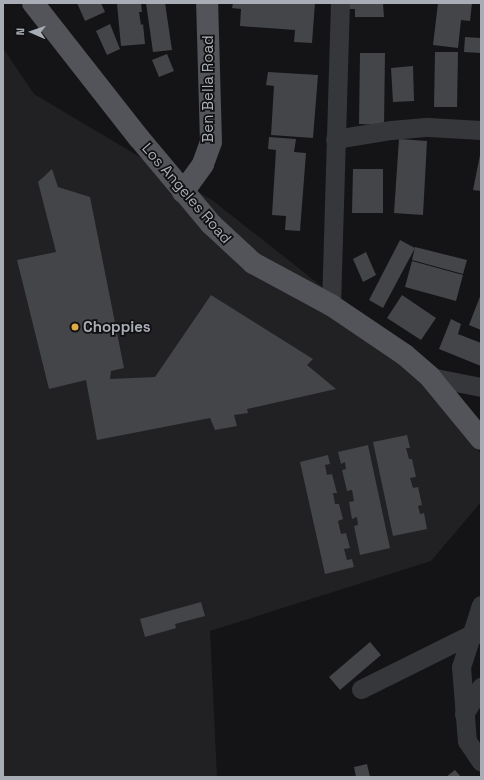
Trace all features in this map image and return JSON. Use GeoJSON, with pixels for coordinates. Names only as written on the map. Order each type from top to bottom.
{"type":"FeatureCollection","features":[{"type":"Feature","properties":{"kind":"main road","name":"Los Angeles Road"},"geometry":{"type":"LineString","coordinates":[[33,3],[183,192],[211,224],[253,263],[330,305],[382,338],[430,377],[481,439]]}},
{"type":"Feature","properties":{"kind":"main road","name":"Ben Bella Road"},"geometry":{"type":"LineString","coordinates":[[183,192],[203,164],[210,142],[206,3]]}},
{"type":"Feature","properties":{"kind":"street"},"geometry":{"type":"LineString","coordinates":[[330,305],[340,3]]}},
{"type":"Feature","properties":{"kind":"street"},"geometry":{"type":"LineString","coordinates":[[335,139],[391,130],[428,127],[481,130]]}},
{"type":"Feature","properties":{"kind":"street"},"geometry":{"type":"LineString","coordinates":[[430,377],[481,387]]}},
{"type":"Feature","properties":{"kind":"street"},"geometry":{"type":"LineString","coordinates":[[481,605],[476,634],[461,666],[467,741],[481,762]]}},
{"type":"Feature","properties":{"kind":"street"},"geometry":{"type":"LineString","coordinates":[[361,689],[476,634]]}},
{"type":"Feature","properties":{"kind":"street"},"geometry":{"type":"LineString","coordinates":[[464,714],[481,687]]}},
{"type":"Feature","properties":{"kind":"shaded area"},"geometry":{"type":"Polygon","coordinates":[[[3,48],[34,94],[212,200],[381,333],[481,454],[481,502],[431,561],[210,631],[217,777],[3,777],[3,48]]]}},
{"type":"Feature","properties":{"kind":"building"},"geometry":{"type":"Polygon","coordinates":[[[77,3],[101,3],[105,12],[85,21],[77,3]]]}},
{"type":"Feature","properties":{"kind":"building"},"geometry":{"type":"Polygon","coordinates":[[[141,3],[142,12],[139,12],[141,25],[143,24],[145,44],[121,46],[117,4],[141,3]]]}},
{"type":"Feature","properties":{"kind":"building"},"geometry":{"type":"Polygon","coordinates":[[[146,3],[165,3],[172,50],[153,52],[146,3]]]}},
{"type":"Feature","properties":{"kind":"building"},"geometry":{"type":"Polygon","coordinates":[[[233,3],[315,3],[312,43],[294,42],[295,30],[240,26],[241,9],[232,8],[233,3]]]}},
{"type":"Feature","properties":{"kind":"building"},"geometry":{"type":"Polygon","coordinates":[[[347,3],[383,3],[384,17],[355,17],[355,9],[348,9],[347,3]]]}},
{"type":"Feature","properties":{"kind":"building"},"geometry":{"type":"Polygon","coordinates":[[[438,3],[472,3],[470,21],[461,20],[458,48],[433,45],[438,3]]]}},
{"type":"Feature","properties":{"kind":"building"},"geometry":{"type":"Polygon","coordinates":[[[110,24],[120,49],[107,55],[96,31],[110,24]]]}},
{"type":"Feature","properties":{"kind":"building"},"geometry":{"type":"Polygon","coordinates":[[[465,37],[481,38],[481,53],[464,52],[465,37]]]}},
{"type":"Feature","properties":{"kind":"building"},"geometry":{"type":"Polygon","coordinates":[[[435,52],[458,52],[457,107],[434,107],[435,52]]]}},
{"type":"Feature","properties":{"kind":"building"},"geometry":{"type":"Polygon","coordinates":[[[360,53],[385,53],[384,125],[359,124],[360,53]]]}},
{"type":"Feature","properties":{"kind":"building"},"geometry":{"type":"Polygon","coordinates":[[[167,54],[174,71],[159,77],[152,60],[167,54]]]}},
{"type":"Feature","properties":{"kind":"building"},"geometry":{"type":"Polygon","coordinates":[[[413,66],[414,101],[393,102],[391,68],[413,66]]]}},
{"type":"Feature","properties":{"kind":"building"},"geometry":{"type":"Polygon","coordinates":[[[268,72],[318,75],[313,138],[271,135],[274,86],[266,85],[268,72]]]}},
{"type":"Feature","properties":{"kind":"building"},"geometry":{"type":"Polygon","coordinates":[[[269,137],[296,139],[294,152],[306,153],[300,231],[285,230],[286,216],[272,215],[276,150],[268,149],[269,137]]]}},
{"type":"Feature","properties":{"kind":"building"},"geometry":{"type":"Polygon","coordinates":[[[399,139],[427,141],[423,215],[394,213],[399,139]]]}},
{"type":"Feature","properties":{"kind":"building"},"geometry":{"type":"Polygon","coordinates":[[[481,155],[481,191],[473,190],[481,155]]]}},
{"type":"Feature","properties":{"kind":"building","name":"Choppies"},"geometry":{"type":"Polygon","coordinates":[[[52,169],[58,187],[90,197],[124,368],[111,371],[110,379],[155,377],[211,295],[313,359],[307,365],[336,389],[247,409],[248,413],[234,415],[237,426],[215,430],[210,418],[97,440],[86,380],[49,389],[17,260],[56,252],[38,182],[52,169]]]}},
{"type":"Feature","properties":{"kind":"building"},"geometry":{"type":"Polygon","coordinates":[[[353,169],[383,169],[383,213],[352,213],[353,169]]]}},
{"type":"Feature","properties":{"kind":"building"},"geometry":{"type":"Polygon","coordinates":[[[400,240],[415,248],[383,308],[369,300],[400,240]]]}},
{"type":"Feature","properties":{"kind":"building"},"geometry":{"type":"Polygon","coordinates":[[[415,247],[467,260],[463,274],[412,260],[415,247]]]}},
{"type":"Feature","properties":{"kind":"building"},"geometry":{"type":"Polygon","coordinates":[[[366,252],[376,275],[363,282],[353,259],[366,252]]]}},
{"type":"Feature","properties":{"kind":"building"},"geometry":{"type":"Polygon","coordinates":[[[412,261],[463,275],[456,301],[405,287],[412,261]]]}},
{"type":"Feature","properties":{"kind":"building"},"geometry":{"type":"Polygon","coordinates":[[[481,294],[481,330],[469,325],[481,294]]]}},
{"type":"Feature","properties":{"kind":"building"},"geometry":{"type":"Polygon","coordinates":[[[402,295],[436,318],[421,340],[387,318],[402,295]]]}},
{"type":"Feature","properties":{"kind":"building"},"geometry":{"type":"Polygon","coordinates":[[[451,319],[461,324],[458,334],[481,343],[481,366],[439,349],[451,319]]]}},
{"type":"Feature","properties":{"kind":"building"},"geometry":{"type":"Polygon","coordinates":[[[407,435],[410,448],[406,448],[409,459],[412,459],[416,477],[410,478],[413,488],[418,487],[422,505],[418,506],[420,514],[424,513],[427,529],[393,536],[373,442],[407,435]]]}},
{"type":"Feature","properties":{"kind":"building"},"geometry":{"type":"Polygon","coordinates":[[[368,445],[390,548],[360,555],[354,526],[358,525],[357,517],[352,519],[349,502],[354,501],[352,490],[347,491],[342,470],[346,469],[345,462],[341,464],[338,452],[368,445]]]}},
{"type":"Feature","properties":{"kind":"building"},"geometry":{"type":"Polygon","coordinates":[[[328,455],[330,464],[325,465],[327,475],[332,474],[337,493],[333,493],[335,504],[339,504],[343,519],[338,521],[341,534],[346,533],[350,548],[344,549],[347,560],[352,559],[354,567],[325,574],[300,462],[328,455]]]}},
{"type":"Feature","properties":{"kind":"building"},"geometry":{"type":"Polygon","coordinates":[[[201,602],[205,616],[175,624],[176,628],[145,637],[140,619],[201,602]]]}},
{"type":"Feature","properties":{"kind":"building"},"geometry":{"type":"Polygon","coordinates":[[[370,642],[381,655],[340,690],[329,677],[370,642]]]}},
{"type":"Feature","properties":{"kind":"building"},"geometry":{"type":"Polygon","coordinates":[[[367,764],[370,777],[356,777],[354,767],[367,764]]]}},
{"type":"Feature","properties":{"kind":"building"},"geometry":{"type":"Polygon","coordinates":[[[455,770],[461,777],[446,777],[455,770]]]}},
{"type":"Feature","properties":{"kind":"place","name":"Choppies"},"geometry":{"type":"Point","coordinates":[75,327]}}]}
